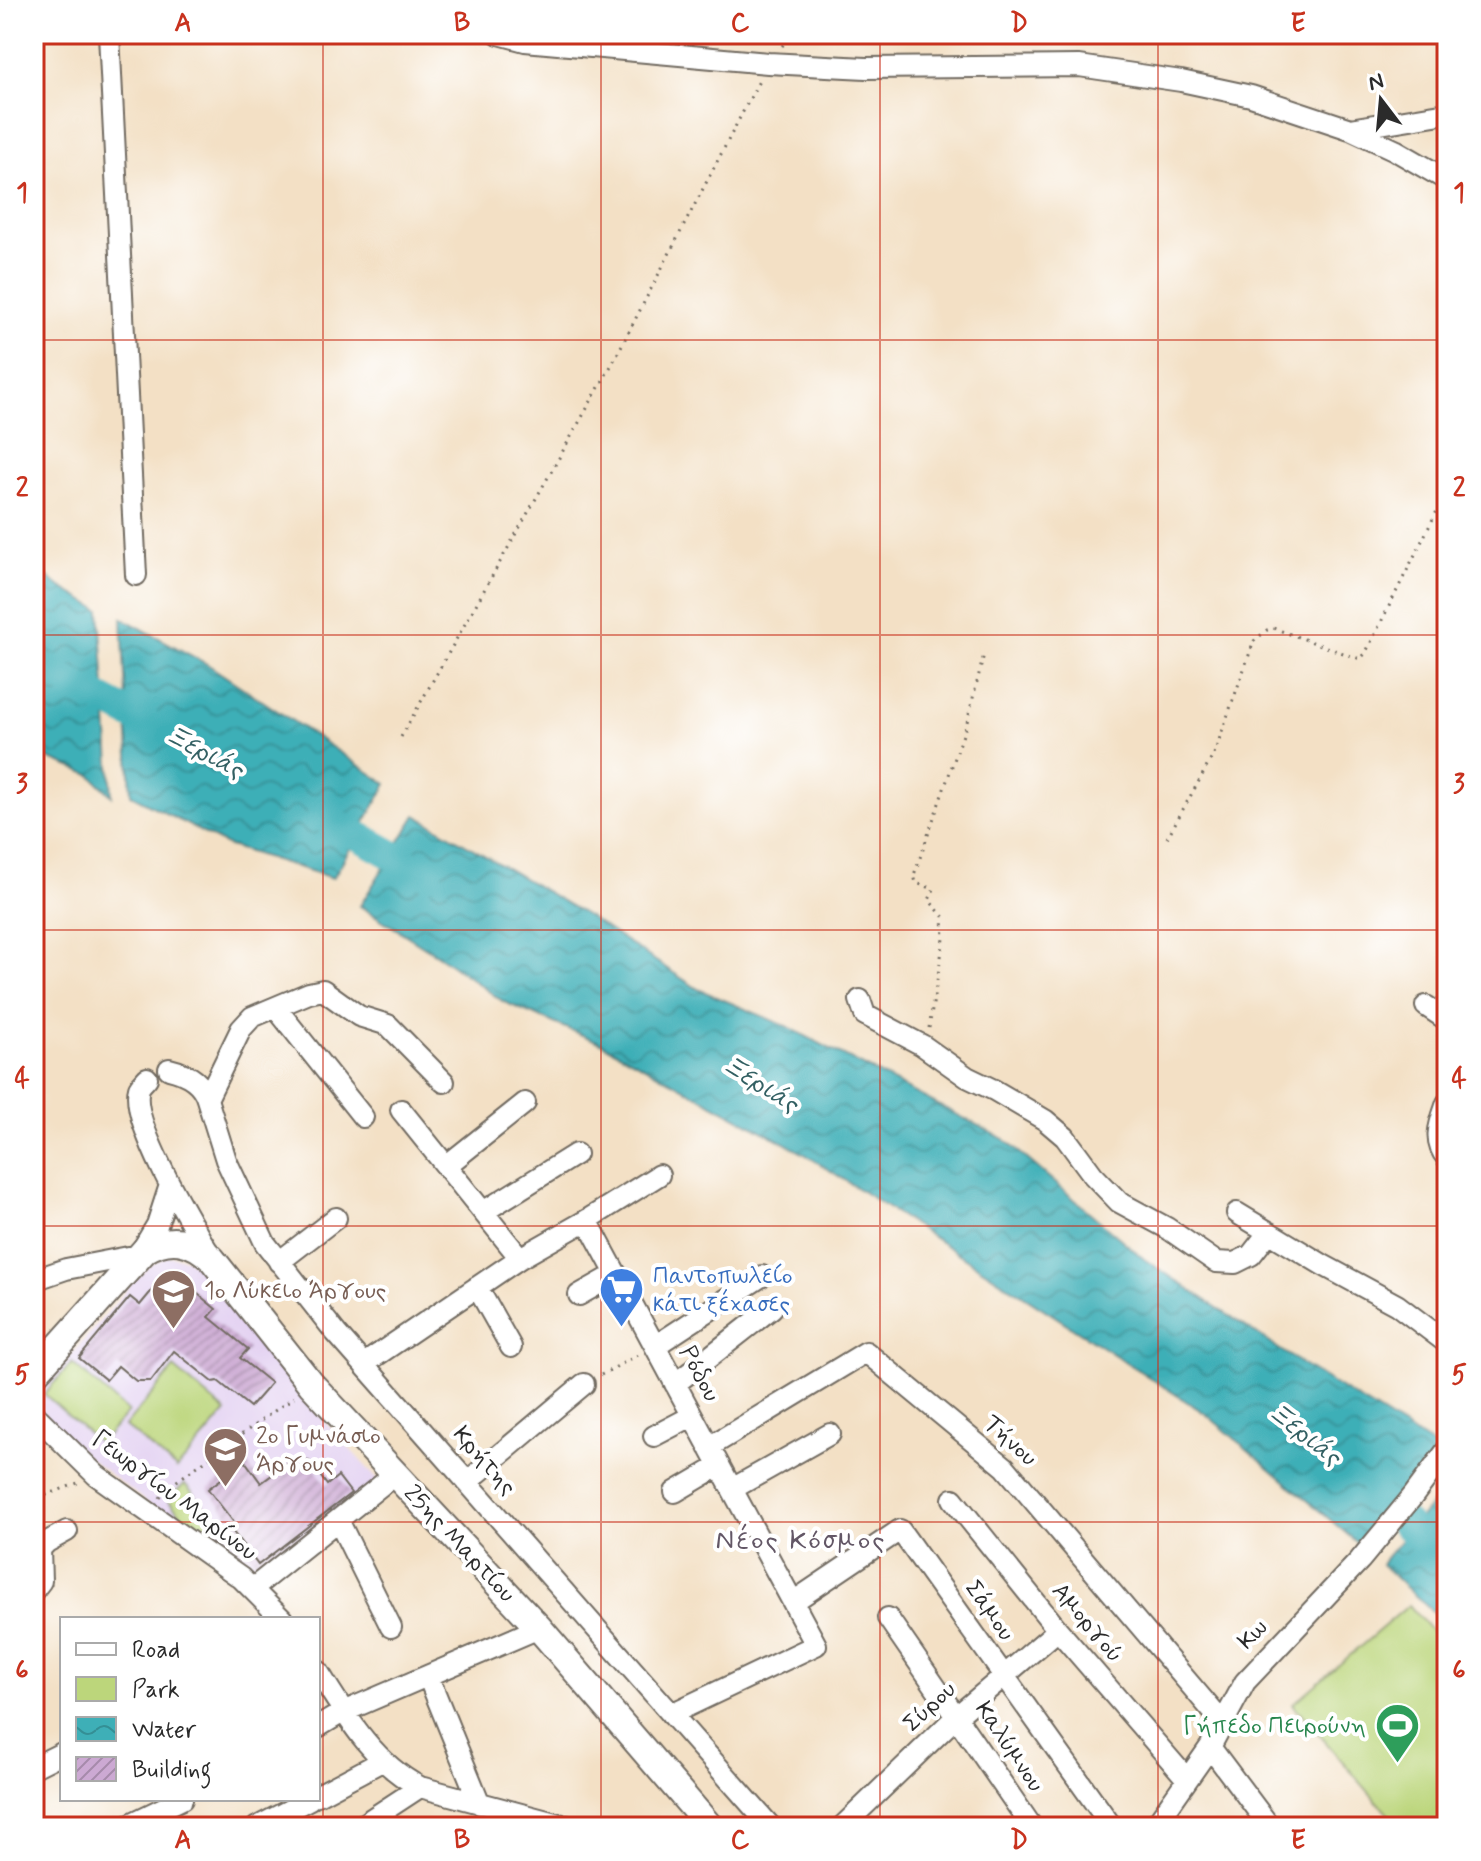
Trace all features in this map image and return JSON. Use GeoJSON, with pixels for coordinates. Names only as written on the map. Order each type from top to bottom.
{"type":"FeatureCollection","features":[{"type":"Feature","properties":{"kind":"main road","name":"25ης Μαρτίου"},"geometry":{"type":"LineString","coordinates":[[34,1374],[139,1255],[153,1245],[184,1241],[199,1247],[212,1259],[311,1384],[539,1628],[710,1827]]}},
{"type":"Feature","properties":{"kind":"street"},"geometry":{"type":"LineString","coordinates":[[109,34],[136,575]]}},
{"type":"Feature","properties":{"kind":"street"},"geometry":{"type":"LineString","coordinates":[[499,34],[525,41],[768,63],[866,68],[1079,66],[1181,81],[1251,96],[1350,129],[1447,180]]}},
{"type":"Feature","properties":{"kind":"street"},"geometry":{"type":"LineString","coordinates":[[1350,129],[1447,113]]}},
{"type":"Feature","properties":{"kind":"street"},"geometry":{"type":"LineString","coordinates":[[207,1099],[241,1029],[252,1017],[323,990],[359,1016],[388,1025],[444,1082]]}},
{"type":"Feature","properties":{"kind":"street"},"geometry":{"type":"LineString","coordinates":[[860,1000],[865,1015],[1045,1120],[1065,1137],[1093,1175],[1119,1202],[1167,1228],[1216,1262],[1235,1263],[1251,1255],[1269,1232]]}},
{"type":"Feature","properties":{"kind":"street"},"geometry":{"type":"LineString","coordinates":[[1426,1006],[1447,1020]]}},
{"type":"Feature","properties":{"kind":"street"},"geometry":{"type":"LineString","coordinates":[[276,1008],[363,1117]]}},
{"type":"Feature","properties":{"kind":"street","name":"Κρήτης"},"geometry":{"type":"LineString","coordinates":[[169,1069],[181,1072],[204,1090],[226,1160],[265,1243],[279,1262],[364,1364],[771,1827]]}},
{"type":"Feature","properties":{"kind":"street"},"geometry":{"type":"LineString","coordinates":[[147,1078],[139,1087],[139,1102],[169,1188],[212,1259]]}},
{"type":"Feature","properties":{"kind":"street"},"geometry":{"type":"LineString","coordinates":[[446,1166],[525,1103]]}},
{"type":"Feature","properties":{"kind":"street"},"geometry":{"type":"LineString","coordinates":[[1447,1103],[1437,1138],[1440,1150],[1447,1158]]}},
{"type":"Feature","properties":{"kind":"street"},"geometry":{"type":"LineString","coordinates":[[401,1110],[520,1258]]}},
{"type":"Feature","properties":{"kind":"street"},"geometry":{"type":"LineString","coordinates":[[483,1212],[576,1154]]}},
{"type":"Feature","properties":{"kind":"street"},"geometry":{"type":"LineString","coordinates":[[364,1364],[520,1258],[659,1175]]}},
{"type":"Feature","properties":{"kind":"street"},"geometry":{"type":"LineString","coordinates":[[34,1280],[66,1269],[139,1255],[157,1225],[169,1188]]}},
{"type":"Feature","properties":{"kind":"street"},"geometry":{"type":"LineString","coordinates":[[1237,1213],[1397,1305],[1447,1343]]}},
{"type":"Feature","properties":{"kind":"street"},"geometry":{"type":"LineString","coordinates":[[279,1262],[336,1218]]}},
{"type":"Feature","properties":{"kind":"street","name":"Ρόδου"},"geometry":{"type":"LineString","coordinates":[[587,1220],[816,1645],[671,1714]]}},
{"type":"Feature","properties":{"kind":"street"},"geometry":{"type":"LineString","coordinates":[[579,1295],[616,1274]]}},
{"type":"Feature","properties":{"kind":"street"},"geometry":{"type":"LineString","coordinates":[[655,1346],[762,1276]]}},
{"type":"Feature","properties":{"kind":"street"},"geometry":{"type":"LineString","coordinates":[[477,1287],[511,1347]]}},
{"type":"Feature","properties":{"kind":"street"},"geometry":{"type":"LineString","coordinates":[[675,1384],[772,1308]]}},
{"type":"Feature","properties":{"kind":"street","name":"Τήνου"},"geometry":{"type":"LineString","coordinates":[[709,1447],[866,1352],[1005,1467],[1222,1722]]}},
{"type":"Feature","properties":{"kind":"street"},"geometry":{"type":"LineString","coordinates":[[467,1482],[584,1384]]}},
{"type":"Feature","properties":{"kind":"street","name":"Γεωργίου Μαρίνου"},"geometry":{"type":"LineString","coordinates":[[34,1414],[96,1475],[241,1578],[280,1617]]}},
{"type":"Feature","properties":{"kind":"street"},"geometry":{"type":"LineString","coordinates":[[654,1436],[692,1416]]}},
{"type":"Feature","properties":{"kind":"street"},"geometry":{"type":"LineString","coordinates":[[732,1489],[830,1434]]}},
{"type":"Feature","properties":{"kind":"street","name":"Κω"},"geometry":{"type":"LineString","coordinates":[[1164,1822],[1186,1778],[1210,1747],[1245,1682],[1360,1560],[1447,1450]]}},
{"type":"Feature","properties":{"kind":"street"},"geometry":{"type":"LineString","coordinates":[[675,1492],[719,1466]]}},
{"type":"Feature","properties":{"kind":"street"},"geometry":{"type":"LineString","coordinates":[[252,1589],[394,1475]]}},
{"type":"Feature","properties":{"kind":"street","name":"Αμοργού"},"geometry":{"type":"LineString","coordinates":[[953,1499],[1058,1630],[1186,1778]]}},
{"type":"Feature","properties":{"kind":"street"},"geometry":{"type":"LineString","coordinates":[[338,1520],[391,1627]]}},
{"type":"Feature","properties":{"kind":"street","name":"Σάμου"},"geometry":{"type":"LineString","coordinates":[[793,1602],[900,1530],[1112,1827]]}},
{"type":"Feature","properties":{"kind":"street"},"geometry":{"type":"LineString","coordinates":[[34,1590],[41,1581],[40,1549],[67,1531]]}},
{"type":"Feature","properties":{"kind":"street","name":"Καλύμνου"},"geometry":{"type":"LineString","coordinates":[[888,1618],[1032,1827]]}},
{"type":"Feature","properties":{"kind":"street"},"geometry":{"type":"LineString","coordinates":[[320,1726],[343,1712],[539,1628]]}},
{"type":"Feature","properties":{"kind":"street","name":"Σύρου"},"geometry":{"type":"LineString","coordinates":[[842,1827],[957,1716],[1058,1630]]}},
{"type":"Feature","properties":{"kind":"street"},"geometry":{"type":"LineString","coordinates":[[320,1674],[343,1712],[382,1761],[401,1777],[420,1787],[570,1827]]}},
{"type":"Feature","properties":{"kind":"street"},"geometry":{"type":"LineString","coordinates":[[428,1676],[480,1804]]}},
{"type":"Feature","properties":{"kind":"street"},"geometry":{"type":"LineString","coordinates":[[1210,1747],[1270,1827]]}},
{"type":"Feature","properties":{"kind":"street"},"geometry":{"type":"LineString","coordinates":[[34,1767],[60,1754]]}},
{"type":"Feature","properties":{"kind":"street"},"geometry":{"type":"LineString","coordinates":[[320,1794],[382,1761]]}},
{"type":"Feature","properties":{"kind":"street"},"geometry":{"type":"LineString","coordinates":[[359,1827],[420,1787]]}},
{"type":"Feature","properties":{"kind":"street"},"geometry":{"type":"LineString","coordinates":[[124,1827],[178,1801]]}},
{"type":"Feature","properties":{"kind":"street"},"geometry":{"type":"LineString","coordinates":[[257,1827],[306,1801]]}},
{"type":"Feature","properties":{"kind":"path"},"geometry":{"type":"LineString","coordinates":[[401,737],[611,366],[768,63],[792,34]]}},
{"type":"Feature","properties":{"kind":"path"},"geometry":{"type":"LineString","coordinates":[[1167,838],[1214,754],[1254,641],[1273,628],[1360,659],[1447,491]]}},
{"type":"Feature","properties":{"kind":"path"},"geometry":{"type":"LineString","coordinates":[[925,1048],[944,939],[943,916],[929,900],[934,889],[916,883],[914,875],[966,726],[984,654]]}},
{"type":"Feature","properties":{"kind":"path"},"geometry":{"type":"LineString","coordinates":[[584,1384],[655,1346]]}},
{"type":"Feature","properties":{"kind":"path"},"geometry":{"type":"LineString","coordinates":[[148,1514],[167,1488],[311,1384]]}},
{"type":"Feature","properties":{"kind":"path"},"geometry":{"type":"LineString","coordinates":[[38,1498],[96,1475]]}},
{"type":"Feature","properties":{"kind":"shaded area"},"geometry":{"type":"Polygon","coordinates":[[[168,1256],[187,1259],[199,1269],[298,1392],[380,1482],[255,1576],[157,1510],[34,1417],[34,1399],[132,1283],[151,1265],[168,1256]]]}},
{"type":"Feature","properties":{"kind":"green space"},"geometry":{"type":"Polygon","coordinates":[[[72,1363],[128,1412],[100,1444],[44,1394],[72,1363]]]}},
{"type":"Feature","properties":{"kind":"green space"},"geometry":{"type":"Polygon","coordinates":[[[174,1368],[226,1412],[177,1469],[125,1426],[174,1368]]]}},
{"type":"Feature","properties":{"kind":"green space"},"geometry":{"type":"Polygon","coordinates":[[[185,1484],[215,1518],[197,1533],[167,1499],[185,1484]]]}},
{"type":"Feature","properties":{"kind":"green space","name":"Γήπεδο Πειρούνη"},"geometry":{"type":"Polygon","coordinates":[[[1409,1605],[1447,1649],[1447,1827],[1399,1827],[1293,1704],[1409,1605]]]}},
{"type":"Feature","properties":{"kind":"water"},"geometry":{"type":"Polygon","coordinates":[[[34,564],[56,584],[100,610],[112,796],[91,775],[45,757],[34,749],[34,564]]]}},
{"type":"Feature","properties":{"kind":"water"},"geometry":{"type":"Polygon","coordinates":[[[122,618],[207,664],[387,784],[333,878],[226,845],[131,795],[122,618]]]}},
{"type":"Feature","properties":{"kind":"water"},"geometry":{"type":"Polygon","coordinates":[[[416,815],[589,917],[698,989],[788,1027],[1004,1139],[1144,1259],[1306,1367],[1437,1448],[1414,1485],[1360,1545],[1206,1414],[803,1153],[599,1042],[504,1002],[360,906],[416,815]]]}},
{"type":"Feature","properties":{"kind":"water"},"geometry":{"type":"Polygon","coordinates":[[[1447,1485],[1447,1625],[1381,1564],[1447,1485]]]}},
{"type":"Feature","properties":{"kind":"building"},"geometry":{"type":"Polygon","coordinates":[[[169,1270],[216,1309],[209,1317],[248,1349],[240,1358],[271,1383],[250,1407],[174,1351],[151,1381],[136,1381],[118,1366],[106,1380],[79,1358],[130,1297],[140,1305],[169,1270]]]}},
{"type":"Feature","properties":{"kind":"building"},"geometry":{"type":"Polygon","coordinates":[[[292,1460],[309,1461],[327,1485],[338,1476],[351,1493],[258,1565],[230,1528],[235,1524],[208,1489],[245,1461],[261,1483],[292,1460]]]}},
{"type":"Feature","properties":{"kind":"waterway","name":"Ξεριάς"},"geometry":{"type":"LineString","coordinates":[[34,663],[163,732]]}},
{"type":"Feature","properties":{"kind":"waterway","name":"Ξεριάς"},"geometry":{"type":"LineString","coordinates":[[322,816],[427,874]]}},
{"type":"Feature","properties":{"kind":"waterway","name":"Ξεριάς"},"geometry":{"type":"LineString","coordinates":[[1376,1496],[1447,1563]]}},
{"type":"Feature","properties":{"kind":"place","name":"Παντοπωλείο κάτι ξέχασες"},"geometry":{"type":"Point","coordinates":[622,1329]}},
{"type":"Feature","properties":{"kind":"place","name":"1ο Λύκειο Άργους"},"geometry":{"type":"Point","coordinates":[173,1330]}},
{"type":"Feature","properties":{"kind":"place","name":"2ο Γυμνάσιο Άργους"},"geometry":{"type":"Point","coordinates":[225,1489]}},
{"type":"Feature","properties":{"kind":"place","name":"Γήπεδο Πειρούνη"},"geometry":{"type":"Point","coordinates":[1397,1765]}},
{"type":"Feature","properties":{"kind":"district","name":"Νέος Κόσμος"},"geometry":{"type":"Point","coordinates":[801,1541]}}]}
